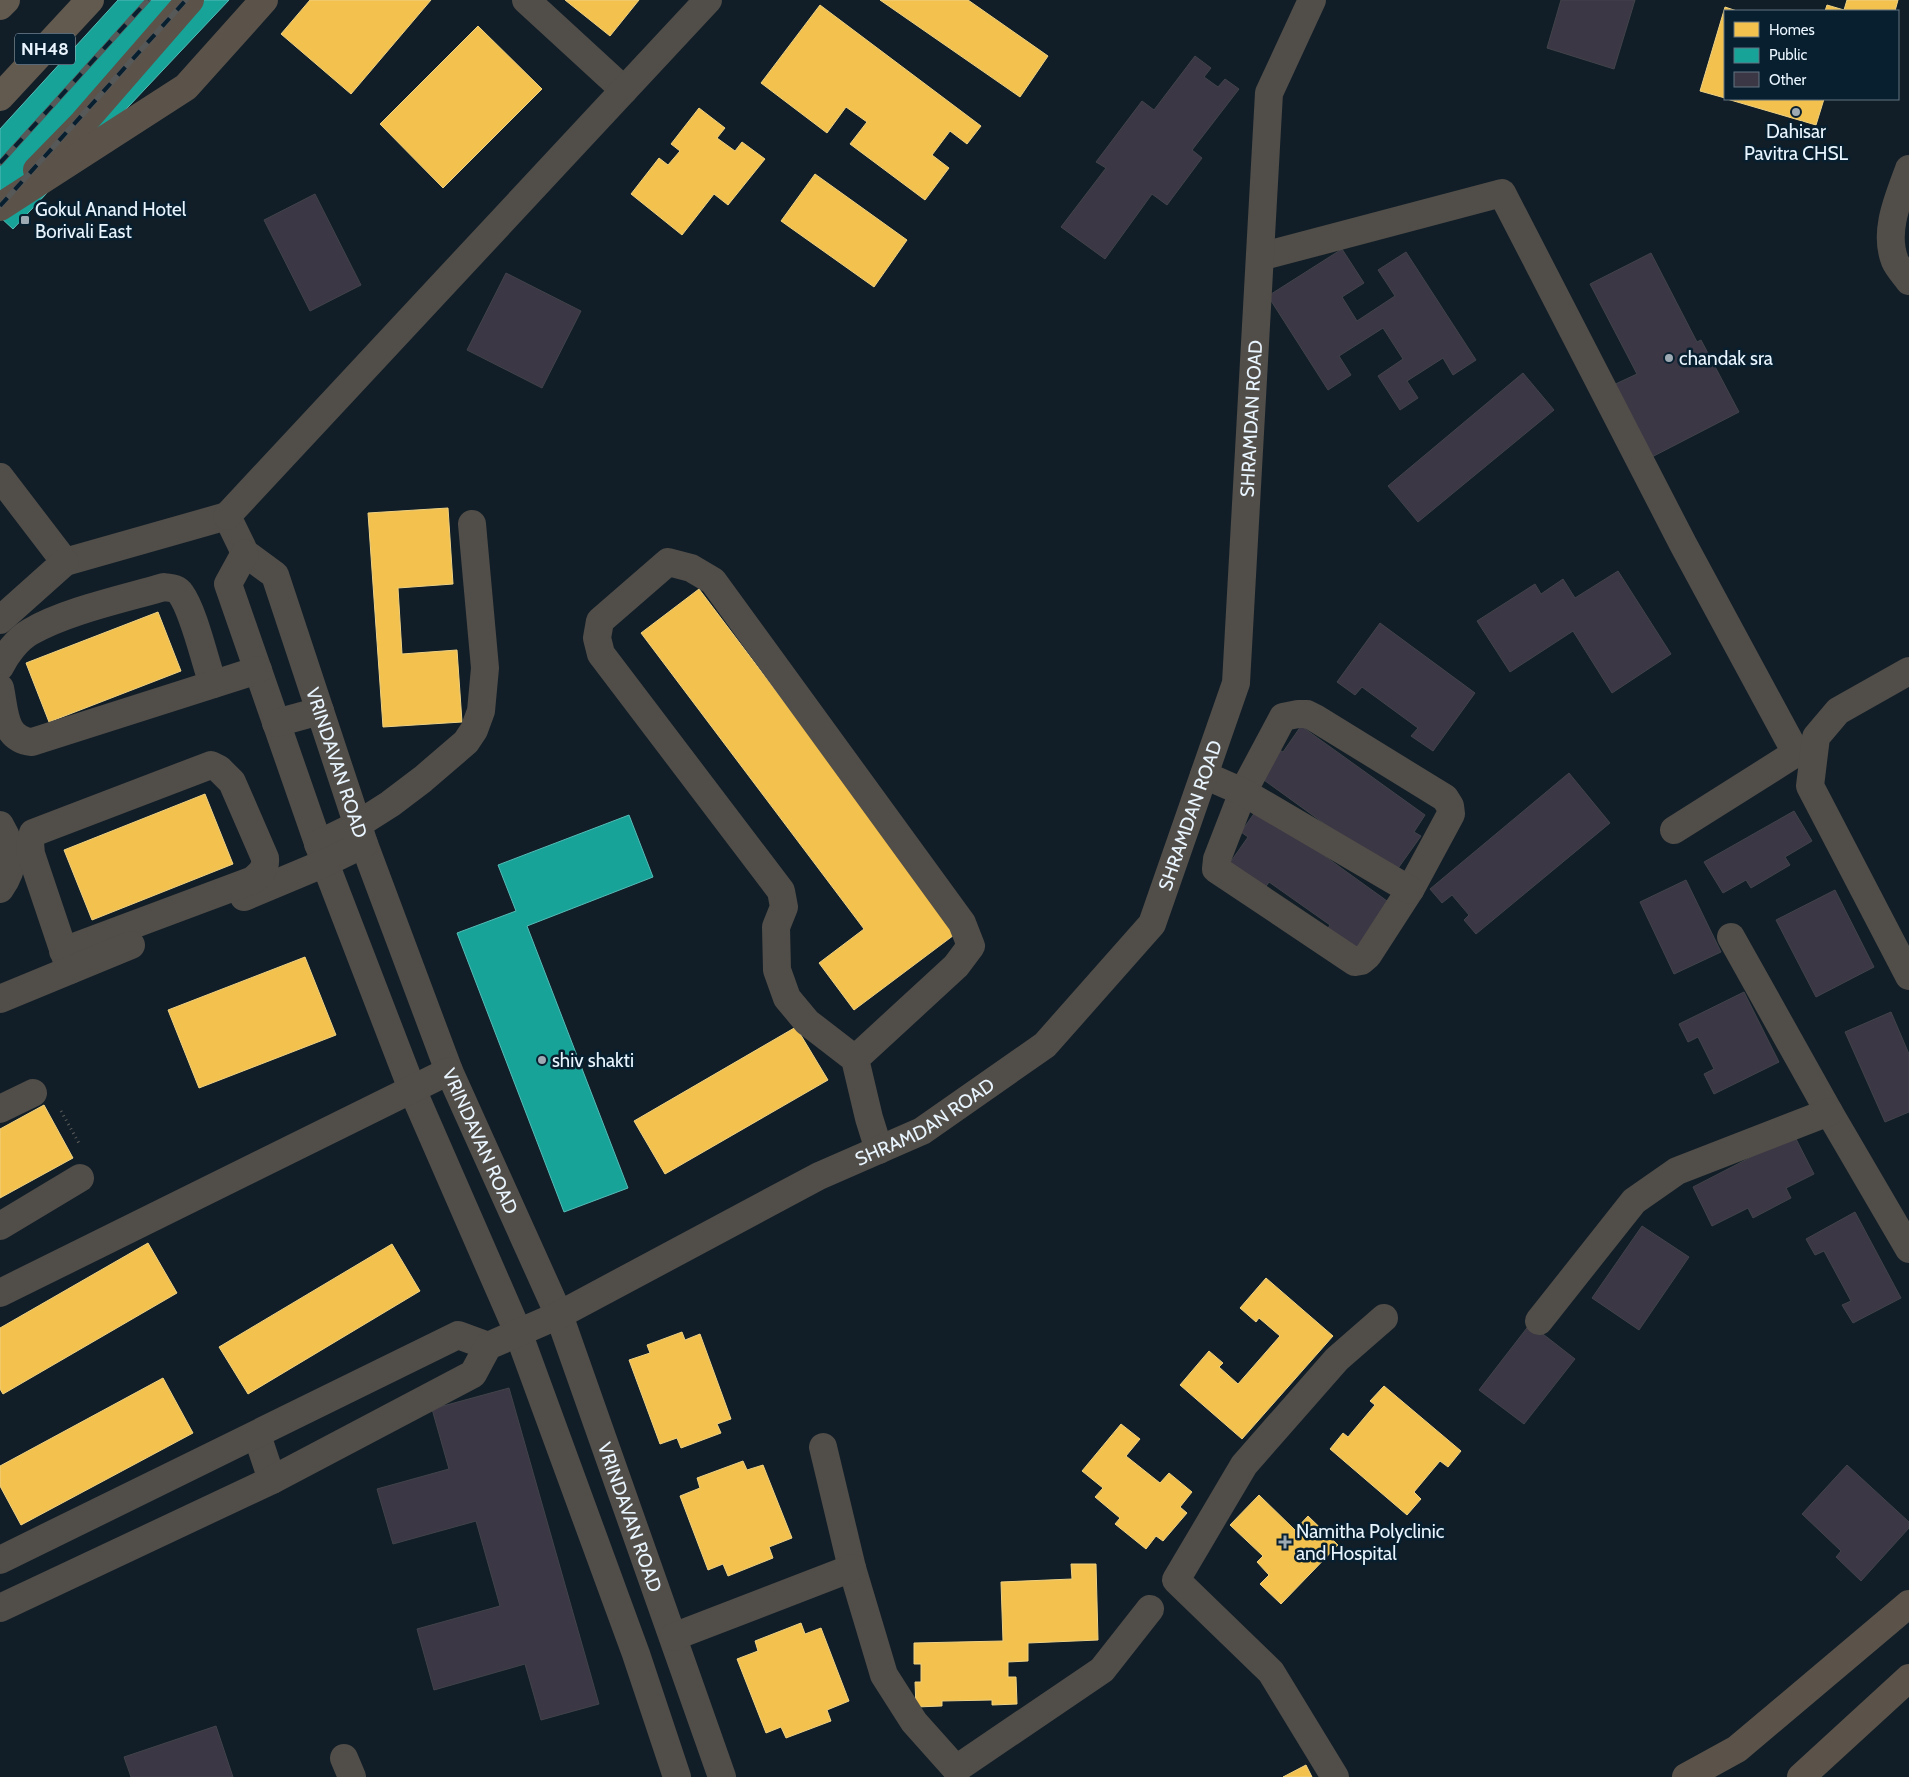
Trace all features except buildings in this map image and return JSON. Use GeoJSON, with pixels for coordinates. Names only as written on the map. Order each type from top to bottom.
{"type":"FeatureCollection","features":[{"type":"Feature","properties":{"kind":"highway"},"geometry":{"type":"LineString","coordinates":[[0,6],[6,0]]}},
{"type":"Feature","properties":{"kind":"highway","name":"NH48"},"geometry":{"type":"LineString","coordinates":[[0,97],[90,0]]}},
{"type":"Feature","properties":{"kind":"main road"},"geometry":{"type":"LineString","coordinates":[[0,207],[83,124],[190,0]]}},
{"type":"Feature","properties":{"kind":"main road"},"geometry":{"type":"LineString","coordinates":[[0,207],[186,87],[264,0]]}},
{"type":"Feature","properties":{"kind":"main road"},"geometry":{"type":"LineString","coordinates":[[1686,1777],[1737,1749],[1909,1604]]}},
{"type":"Feature","properties":{"kind":"main road"},"geometry":{"type":"LineString","coordinates":[[1800,1777],[1909,1678]]}},
{"type":"Feature","properties":{"kind":"street"},"geometry":{"type":"LineString","coordinates":[[526,0],[624,90]]}},
{"type":"Feature","properties":{"kind":"street"},"geometry":{"type":"LineString","coordinates":[[0,620],[65,562],[227,516],[708,0]]}},
{"type":"Feature","properties":{"kind":"street","name":"SHRAMDAN ROAD"},"geometry":{"type":"LineString","coordinates":[[488,1346],[559,1315],[819,1176],[922,1131],[1045,1045],[1152,924],[1236,683],[1269,93],[1312,0]]}},
{"type":"Feature","properties":{"kind":"street"},"geometry":{"type":"LineString","coordinates":[[1909,169],[1894,212],[1890,238],[1895,261],[1909,281]]}},
{"type":"Feature","properties":{"kind":"street"},"geometry":{"type":"LineString","coordinates":[[1260,257],[1502,193],[1683,544],[1796,753],[1674,830]]}},
{"type":"Feature","properties":{"kind":"street"},"geometry":{"type":"LineString","coordinates":[[0,478],[65,562]]}},
{"type":"Feature","properties":{"kind":"street","name":"VRINDAVAN ROAD"},"geometry":{"type":"LineString","coordinates":[[227,516],[245,554],[275,575],[360,834],[449,1071],[559,1315],[722,1777]]}},
{"type":"Feature","properties":{"kind":"street"},"geometry":{"type":"LineString","coordinates":[[67,960],[322,853],[360,834],[466,742],[474,730],[481,711],[485,668],[472,524]]}},
{"type":"Feature","properties":{"kind":"street"},"geometry":{"type":"LineString","coordinates":[[245,554],[228,584],[276,723],[322,853],[412,1089],[518,1332],[636,1654],[677,1777]]}},
{"type":"Feature","properties":{"kind":"street"},"geometry":{"type":"LineString","coordinates":[[855,1059],[956,966],[971,946],[968,938],[962,923],[713,581],[690,568],[668,562],[600,621],[597,638],[601,654],[781,892],[784,907],[776,927],[777,970],[788,998],[807,1022],[855,1059],[869,1118],[879,1150]]}},
{"type":"Feature","properties":{"kind":"street"},"geometry":{"type":"LineString","coordinates":[[0,667],[11,650],[28,633],[60,618],[164,587],[174,588],[181,593],[190,611],[212,684]]}},
{"type":"Feature","properties":{"kind":"street"},"geometry":{"type":"LineString","coordinates":[[0,688],[8,728],[15,736],[32,742],[258,670]]}},
{"type":"Feature","properties":{"kind":"street"},"geometry":{"type":"LineString","coordinates":[[1909,671],[1838,711],[1816,737],[1810,786],[1909,976]]}},
{"type":"Feature","properties":{"kind":"street"},"geometry":{"type":"LineString","coordinates":[[276,723],[320,711]]}},
{"type":"Feature","properties":{"kind":"street"},"geometry":{"type":"LineString","coordinates":[[1307,714],[1445,798],[1450,806],[1451,814],[1410,890],[1368,955],[1361,961],[1355,962],[1216,869],[1217,859],[1243,792],[1283,717],[1307,714]]}},
{"type":"Feature","properties":{"kind":"street"},"geometry":{"type":"LineString","coordinates":[[0,1000],[67,960],[252,880],[262,873],[266,865],[265,858],[232,782],[219,770],[211,766],[33,834],[30,843],[31,854],[67,960]]}},
{"type":"Feature","properties":{"kind":"street"},"geometry":{"type":"LineString","coordinates":[[1204,775],[1243,792],[1410,890]]}},
{"type":"Feature","properties":{"kind":"street"},"geometry":{"type":"LineString","coordinates":[[0,825],[8,838],[12,862],[10,874],[0,889]]}},
{"type":"Feature","properties":{"kind":"street"},"geometry":{"type":"LineString","coordinates":[[1731,937],[1829,1112],[1909,1249]]}},
{"type":"Feature","properties":{"kind":"street"},"geometry":{"type":"LineString","coordinates":[[0,1293],[449,1071]]}},
{"type":"Feature","properties":{"kind":"street"},"geometry":{"type":"LineString","coordinates":[[0,1109],[34,1093]]}},
{"type":"Feature","properties":{"kind":"street"},"geometry":{"type":"LineString","coordinates":[[1539,1321],[1634,1201],[1677,1171],[1829,1112]]}},
{"type":"Feature","properties":{"kind":"street"},"geometry":{"type":"LineString","coordinates":[[0,1226],[80,1178]]}},
{"type":"Feature","properties":{"kind":"street"},"geometry":{"type":"LineString","coordinates":[[1335,1777],[1271,1672],[1176,1580],[1244,1465],[1337,1359],[1384,1318]]}},
{"type":"Feature","properties":{"kind":"street"},"geometry":{"type":"LineString","coordinates":[[0,1560],[458,1335],[488,1346],[473,1374],[272,1480],[0,1608]]}},
{"type":"Feature","properties":{"kind":"street"},"geometry":{"type":"LineString","coordinates":[[257,1435],[272,1480]]}},
{"type":"Feature","properties":{"kind":"street"},"geometry":{"type":"LineString","coordinates":[[823,1447],[852,1568],[884,1675],[914,1722],[956,1769],[1102,1670],[1150,1609]]}},
{"type":"Feature","properties":{"kind":"street"},"geometry":{"type":"LineString","coordinates":[[673,1637],[852,1568]]}},
{"type":"Feature","properties":{"kind":"path"},"geometry":{"type":"LineString","coordinates":[[34,1093],[45,1091],[52,1096],[76,1139],[86,1160],[86,1168],[80,1178]]}},
{"type":"Feature","properties":{"kind":"railway"},"geometry":{"type":"LineString","coordinates":[[0,163],[148,0]]}},
{"type":"Feature","properties":{"kind":"railway"},"geometry":{"type":"LineString","coordinates":[[0,206],[186,0]]}},
{"type":"Feature","properties":{"kind":"place","name":"Dahisar Pavitra CHSL"},"geometry":{"type":"Point","coordinates":[1796,112]}},
{"type":"Feature","properties":{"kind":"place","name":"Gokul Anand Hotel Borivali East"},"geometry":{"type":"Point","coordinates":[25,220]}},
{"type":"Feature","properties":{"kind":"place","name":"chandak sra"},"geometry":{"type":"Point","coordinates":[1669,358]}},
{"type":"Feature","properties":{"kind":"place","name":"shiv shakti"},"geometry":{"type":"Point","coordinates":[542,1060]}},
{"type":"Feature","properties":{"kind":"place","name":"Namitha Polyclinic and Hospital"},"geometry":{"type":"Point","coordinates":[1285,1542]}}]}
